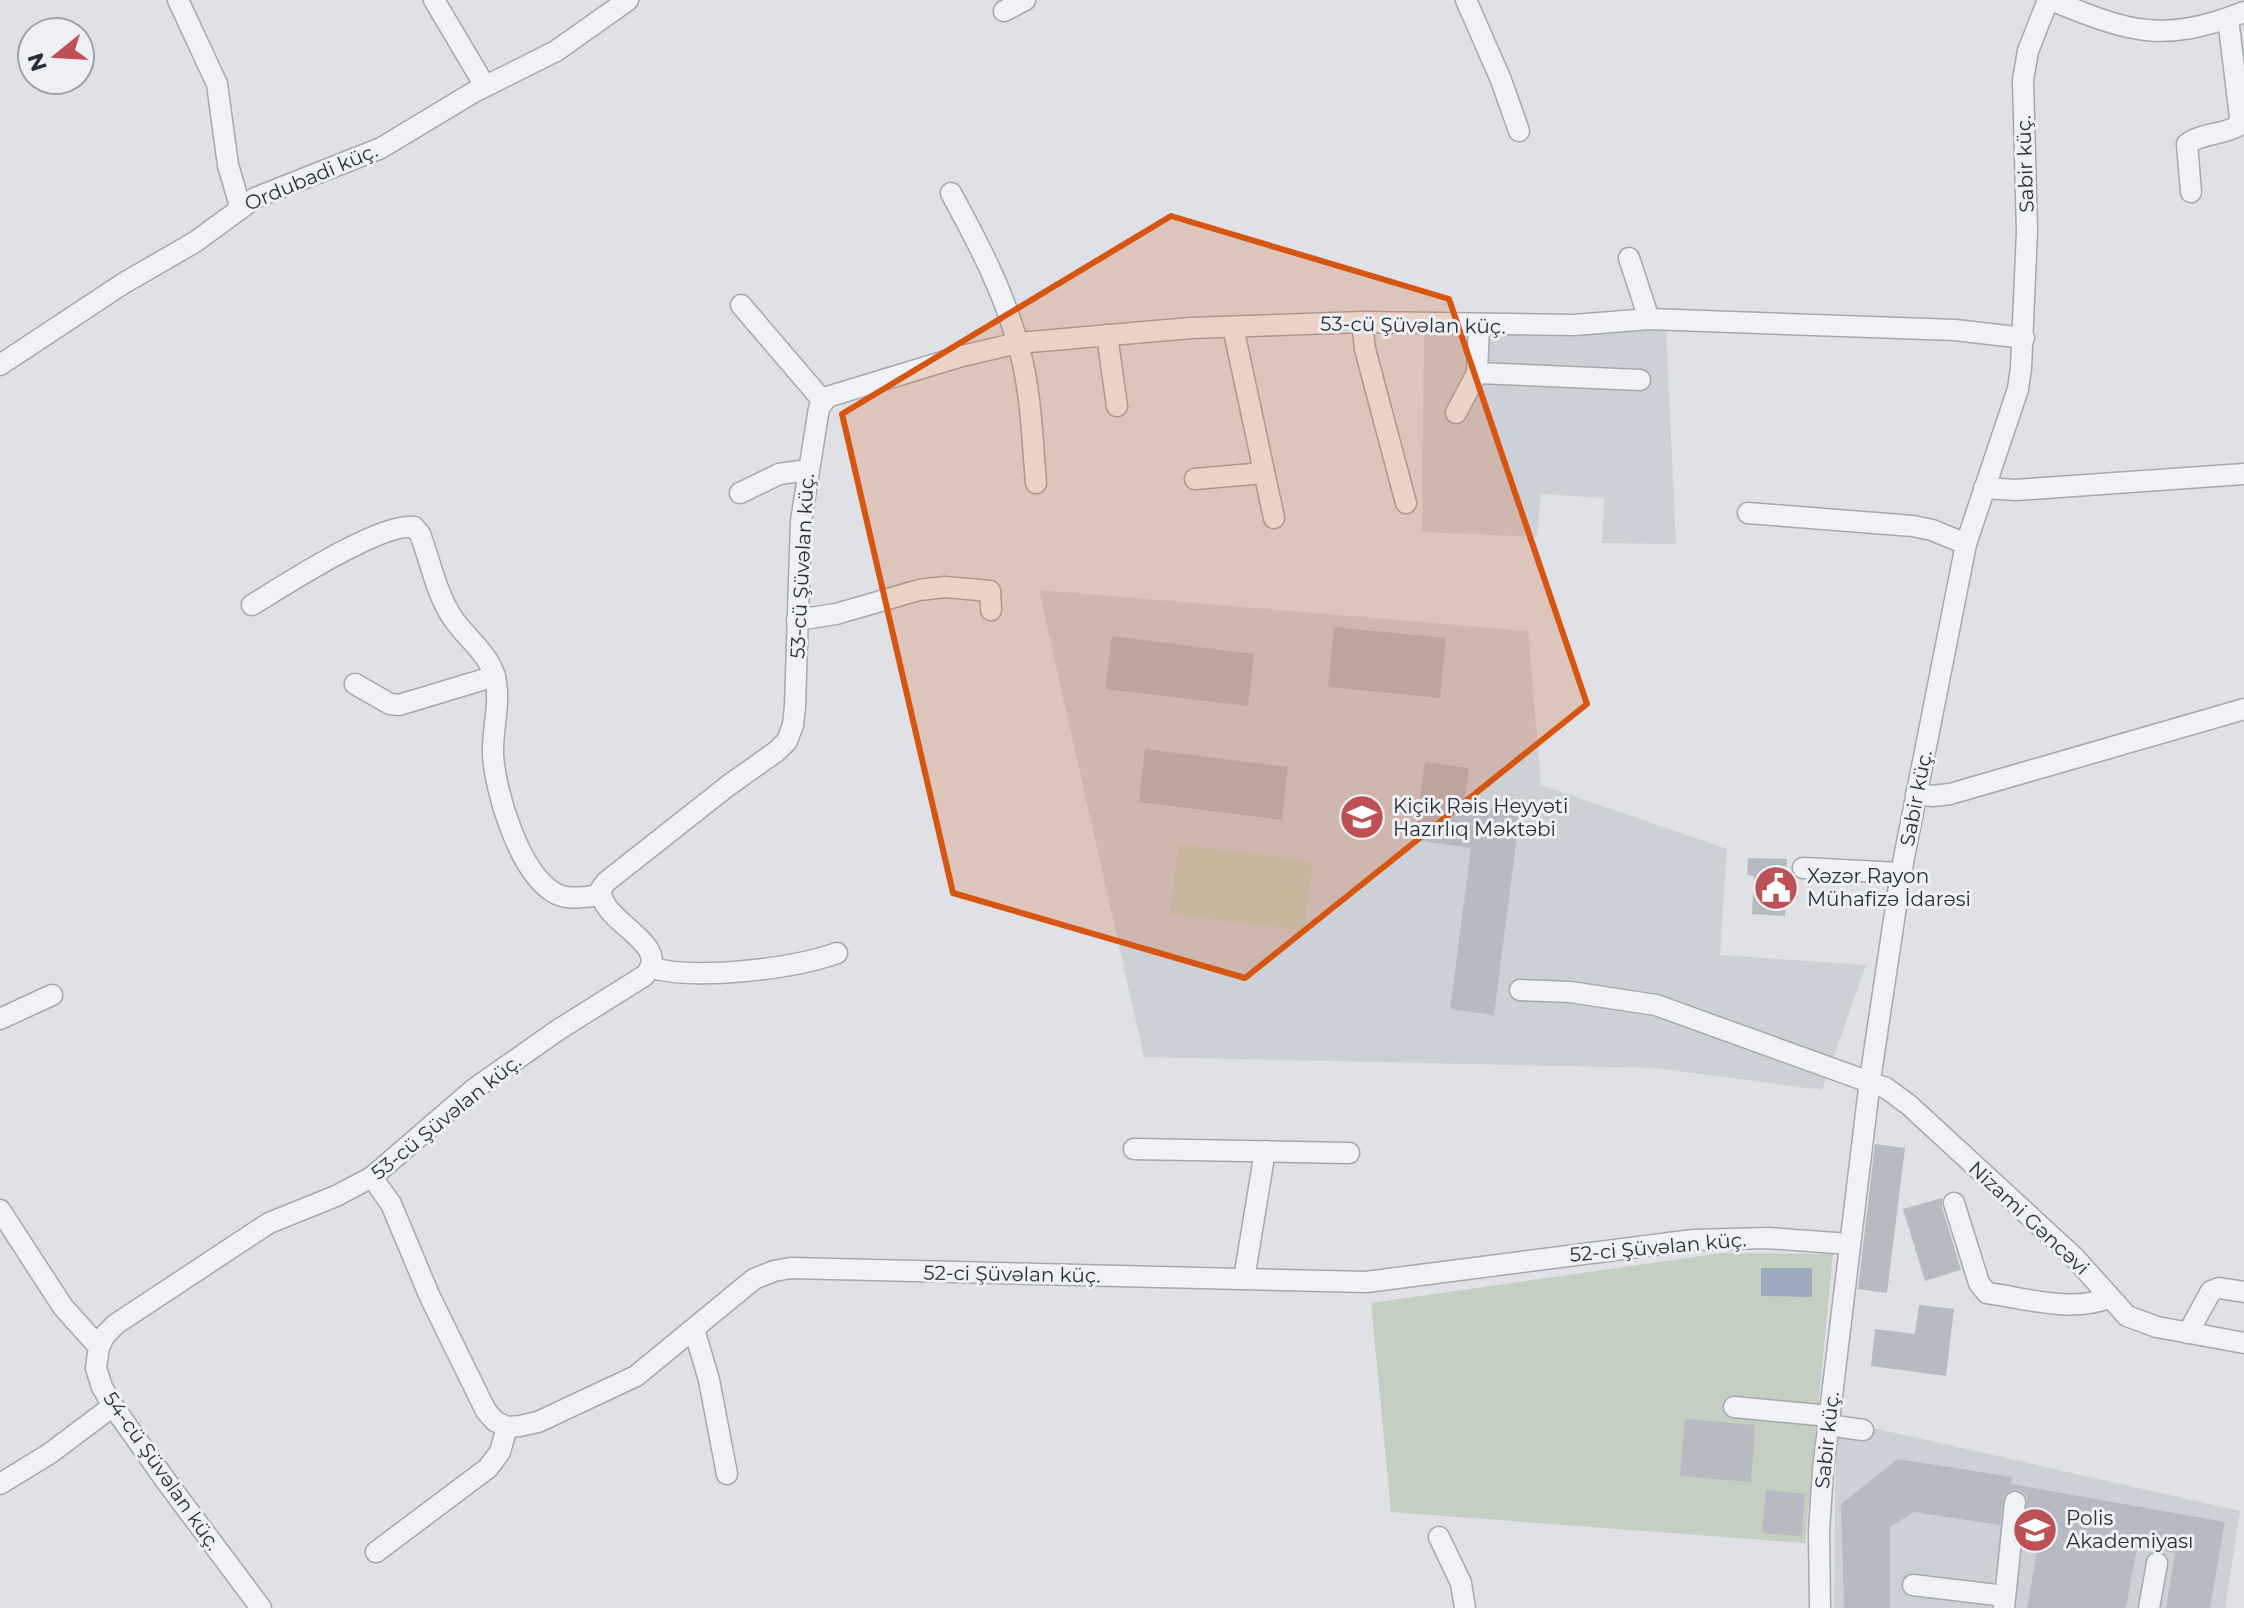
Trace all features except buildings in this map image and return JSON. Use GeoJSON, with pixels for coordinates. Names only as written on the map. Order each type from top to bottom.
{"type":"FeatureCollection","features":[{"type":"Feature","properties":{"kind":"street"},"geometry":{"type":"LineString","coordinates":[[178,0],[217,84],[228,165],[240,206]]}},
{"type":"Feature","properties":{"kind":"street"},"geometry":{"type":"LineString","coordinates":[[434,0],[485,86]]}},
{"type":"Feature","properties":{"kind":"street","name":"Ordubadi küç."},"geometry":{"type":"LineString","coordinates":[[0,365],[124,283],[195,242],[240,206],[270,190],[381,148],[485,86],[556,51],[628,0]]}},
{"type":"Feature","properties":{"kind":"street"},"geometry":{"type":"LineString","coordinates":[[1004,11],[1025,0]]}},
{"type":"Feature","properties":{"kind":"street"},"geometry":{"type":"LineString","coordinates":[[1466,0],[1501,80],[1519,131]]}},
{"type":"Feature","properties":{"kind":"street"},"geometry":{"type":"LineString","coordinates":[[2049,0],[2107,23],[2139,30],[2191,29],[2236,15],[2238,126],[2187,144],[2191,192]]}},
{"type":"Feature","properties":{"kind":"street","name":"Sabir küç."},"geometry":{"type":"LineString","coordinates":[[1820,1608],[1820,1497],[1870,1080],[1901,873],[1966,544],[2018,389],[2024,338],[2027,231],[2023,80],[2028,51],[2049,0]]}},
{"type":"Feature","properties":{"kind":"street"},"geometry":{"type":"LineString","coordinates":[[951,193],[998,285],[1018,343],[1027,392],[1036,483]]}},
{"type":"Feature","properties":{"kind":"street"},"geometry":{"type":"LineString","coordinates":[[1629,258],[1649,319]]}},
{"type":"Feature","properties":{"kind":"street"},"geometry":{"type":"LineString","coordinates":[[741,305],[823,401]]}},
{"type":"Feature","properties":{"kind":"street","name":"53-cü Şüvəlan küç."},"geometry":{"type":"LineString","coordinates":[[601,895],[606,882],[787,741],[795,706],[801,521],[807,470],[819,408],[823,401],[838,392],[1018,343],[1233,327],[1362,322],[1574,325],[1649,319],[1955,330],[2024,338]]}},
{"type":"Feature","properties":{"kind":"street"},"geometry":{"type":"LineString","coordinates":[[1362,322],[1365,349],[1406,503]]}},
{"type":"Feature","properties":{"kind":"street"},"geometry":{"type":"LineString","coordinates":[[1456,413],[1477,373],[1479,325]]}},
{"type":"Feature","properties":{"kind":"street"},"geometry":{"type":"LineString","coordinates":[[1233,327],[1274,518]]}},
{"type":"Feature","properties":{"kind":"street"},"geometry":{"type":"LineString","coordinates":[[1107,335],[1117,406]]}},
{"type":"Feature","properties":{"kind":"street"},"geometry":{"type":"LineString","coordinates":[[1477,373],[1640,380]]}},
{"type":"Feature","properties":{"kind":"street"},"geometry":{"type":"LineString","coordinates":[[740,493],[779,474],[807,470]]}},
{"type":"Feature","properties":{"kind":"street"},"geometry":{"type":"LineString","coordinates":[[1195,479],[1264,473]]}},
{"type":"Feature","properties":{"kind":"street"},"geometry":{"type":"LineString","coordinates":[[1984,488],[2016,490],[2244,474]]}},
{"type":"Feature","properties":{"kind":"street"},"geometry":{"type":"LineString","coordinates":[[1748,513],[1913,526],[1966,544]]}},
{"type":"Feature","properties":{"kind":"street"},"geometry":{"type":"LineString","coordinates":[[252,605],[308,570],[391,529],[414,527],[420,534],[440,595],[454,619],[490,664],[495,676],[495,778],[512,829],[534,875],[552,892],[565,897],[601,895],[603,903],[647,948],[653,960],[652,968],[682,974],[789,966],[813,962],[837,953]]}},
{"type":"Feature","properties":{"kind":"street"},"geometry":{"type":"LineString","coordinates":[[797,620],[836,614],[919,590],[945,587],[990,591],[991,610]]}},
{"type":"Feature","properties":{"kind":"street"},"geometry":{"type":"LineString","coordinates":[[355,684],[390,704],[399,705],[495,676]]}},
{"type":"Feature","properties":{"kind":"street"},"geometry":{"type":"LineString","coordinates":[[1916,794],[1950,794],[2244,709]]}},
{"type":"Feature","properties":{"kind":"street"},"geometry":{"type":"LineString","coordinates":[[1803,868],[1901,873]]}},
{"type":"Feature","properties":{"kind":"street","name":"53-cü Şüvəlan küç."},"geometry":{"type":"LineString","coordinates":[[99,1347],[116,1324],[269,1223],[336,1196],[372,1177],[474,1089],[652,968]]}},
{"type":"Feature","properties":{"kind":"street","name":"Nizami Gəncəvi"},"geometry":{"type":"LineString","coordinates":[[1520,990],[1570,992],[1656,1005],[1870,1080],[1909,1105],[2074,1257],[2127,1316],[2188,1333],[2244,1343]]}},
{"type":"Feature","properties":{"kind":"street"},"geometry":{"type":"LineString","coordinates":[[0,1019],[52,995]]}},
{"type":"Feature","properties":{"kind":"street"},"geometry":{"type":"LineString","coordinates":[[1134,1149],[1349,1153]]}},
{"type":"Feature","properties":{"kind":"street"},"geometry":{"type":"LineString","coordinates":[[1244,1279],[1265,1151]]}},
{"type":"Feature","properties":{"kind":"street"},"geometry":{"type":"LineString","coordinates":[[372,1177],[391,1204],[430,1297],[486,1411],[495,1421],[507,1427],[500,1452],[488,1468],[376,1552]]}},
{"type":"Feature","properties":{"kind":"street"},"geometry":{"type":"LineString","coordinates":[[1954,1203],[1979,1283],[1987,1293],[2072,1305],[2087,1305],[2108,1298]]}},
{"type":"Feature","properties":{"kind":"street"},"geometry":{"type":"LineString","coordinates":[[0,1210],[63,1307],[99,1347]]}},
{"type":"Feature","properties":{"kind":"street","name":"52-ci Şüvəlan küç."},"geometry":{"type":"LineString","coordinates":[[507,1427],[538,1422],[636,1376],[754,1279],[791,1268],[1377,1281],[1693,1240],[1777,1239],[1849,1244]]}},
{"type":"Feature","properties":{"kind":"street"},"geometry":{"type":"LineString","coordinates":[[2188,1333],[2211,1291],[2219,1288],[2244,1292]]}},
{"type":"Feature","properties":{"kind":"street"},"geometry":{"type":"LineString","coordinates":[[694,1329],[709,1380],[727,1474]]}},
{"type":"Feature","properties":{"kind":"street","name":"54-cü Şüvəlan küç."},"geometry":{"type":"LineString","coordinates":[[99,1347],[96,1368],[113,1406],[261,1608]]}},
{"type":"Feature","properties":{"kind":"street"},"geometry":{"type":"LineString","coordinates":[[0,1484],[49,1454],[113,1406]]}},
{"type":"Feature","properties":{"kind":"street"},"geometry":{"type":"LineString","coordinates":[[1734,1407],[1828,1421],[1863,1430]]}},
{"type":"Feature","properties":{"kind":"street"},"geometry":{"type":"LineString","coordinates":[[1913,1585],[2004,1602],[2015,1502]]}},
{"type":"Feature","properties":{"kind":"street"},"geometry":{"type":"LineString","coordinates":[[1439,1537],[1461,1583],[1465,1608]]}},
{"type":"Feature","properties":{"kind":"street"},"geometry":{"type":"LineString","coordinates":[[2149,1608],[2157,1563]]}},
{"type":"Feature","properties":{"kind":"highlighted area"},"geometry":{"type":"Polygon","coordinates":[[[1171,216],[1449,299],[1587,704],[1245,978],[953,893],[842,414],[1171,216]]]}},
{"type":"Feature","properties":{"kind":"shaded area"},"geometry":{"type":"Polygon","coordinates":[[[1666,329],[1676,544],[1602,543],[1604,498],[1541,494],[1537,537],[1422,532],[1424,332],[1492,334],[1666,329]]]}},
{"type":"Feature","properties":{"kind":"shaded area","name":"Kiçik Rəis Heyyəti Hazırlıq Məktəbi"},"geometry":{"type":"Polygon","coordinates":[[[1039,590],[1528,631],[1541,785],[1727,849],[1720,955],[1866,965],[1822,1090],[1656,1068],[1144,1057],[1039,590]]]}},
{"type":"Feature","properties":{"kind":"shaded area","name":"Polis Akademiyası"},"geometry":{"type":"Polygon","coordinates":[[[1869,1427],[2240,1511],[2225,1608],[1834,1608],[1836,1434],[1869,1427]]]}},
{"type":"Feature","properties":{"kind":"green space"},"geometry":{"type":"Polygon","coordinates":[[[1178,844],[1313,861],[1304,931],[1170,914],[1178,844]]]}},
{"type":"Feature","properties":{"kind":"green space"},"geometry":{"type":"Polygon","coordinates":[[[1722,1253],[1833,1254],[1805,1543],[1391,1512],[1371,1303],[1722,1253]]]}},
{"type":"Feature","properties":{"kind":"water"},"geometry":{"type":"Polygon","coordinates":[[[1761,1268],[1812,1268],[1812,1297],[1761,1296],[1761,1268]]]}},
{"type":"Feature","properties":{"kind":"place","name":"Kiçik Rəis Heyyəti Hazırlıq Məktəbi"},"geometry":{"type":"Point","coordinates":[1362,817]}},
{"type":"Feature","properties":{"kind":"place","name":"Xəzər Rayon Mühafizə İdarəsi"},"geometry":{"type":"Point","coordinates":[1776,888]}},
{"type":"Feature","properties":{"kind":"place","name":"Polis Akademiyası"},"geometry":{"type":"Point","coordinates":[2035,1530]}}]}
